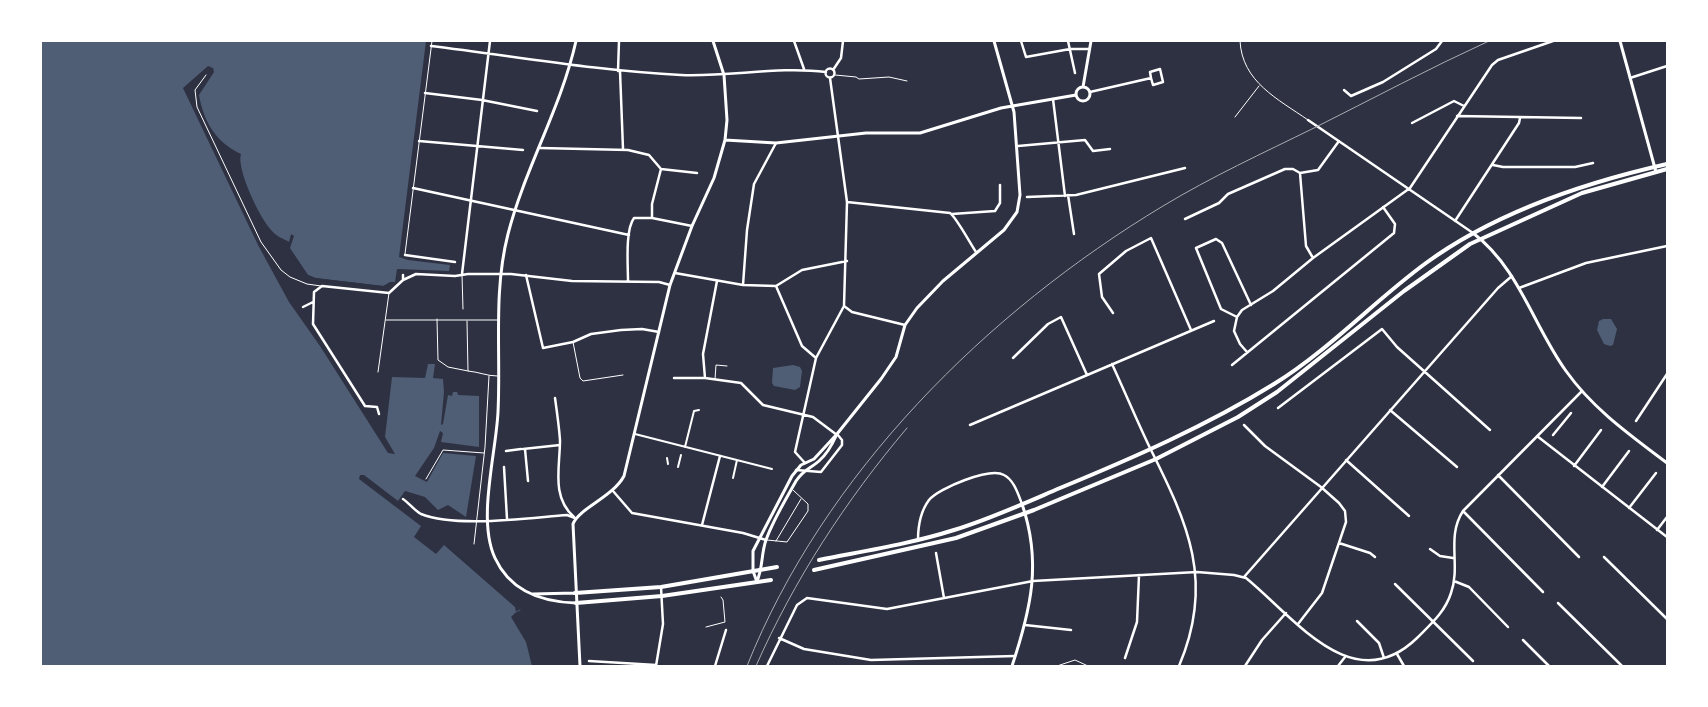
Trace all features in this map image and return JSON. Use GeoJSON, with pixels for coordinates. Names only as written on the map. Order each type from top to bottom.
{"type":"FeatureCollection","features":[{"type":"Feature","properties":{"kind":"main road"},"geometry":{"type":"LineString","coordinates":[[814,570],[948,540],[1025,513],[1156,459],[1238,417],[1281,389],[1426,274],[1480,238],[1582,193],[1667,164]]}},
{"type":"Feature","properties":{"kind":"main road"},"geometry":{"type":"LineString","coordinates":[[819,560],[918,540],[954,530],[1151,450],[1277,382],[1321,350],[1426,263],[1473,233],[1524,208],[1607,180],[1656,169],[1667,169]]}},
{"type":"Feature","properties":{"kind":"main road"},"geometry":{"type":"LineString","coordinates":[[575,594],[661,587],[777,567]]}},
{"type":"Feature","properties":{"kind":"main road"},"geometry":{"type":"LineString","coordinates":[[576,603],[662,596],[770,580]]}},
{"type":"Feature","properties":{"kind":"street"},"geometry":{"type":"LineString","coordinates":[[462,274],[490,41]]}},
{"type":"Feature","properties":{"kind":"street"},"geometry":{"type":"LineString","coordinates":[[576,41],[572,64],[515,210],[507,237],[498,320],[498,414],[487,520],[488,535],[495,560],[510,579],[530,593],[546,600],[576,603]]}},
{"type":"Feature","properties":{"kind":"street"},"geometry":{"type":"LineString","coordinates":[[619,41],[623,149]]}},
{"type":"Feature","properties":{"kind":"street"},"geometry":{"type":"LineString","coordinates":[[580,666],[573,526],[575,518],[613,491],[624,476],[670,285],[692,226],[714,178],[725,140],[728,120],[724,75],[714,41]]}},
{"type":"Feature","properties":{"kind":"street"},"geometry":{"type":"LineString","coordinates":[[794,41],[804,69]]}},
{"type":"Feature","properties":{"kind":"street"},"geometry":{"type":"LineString","coordinates":[[833,70],[841,58],[843,41]]}},
{"type":"Feature","properties":{"kind":"street"},"geometry":{"type":"LineString","coordinates":[[757,582],[762,570],[762,555],[766,540],[792,490],[804,471],[819,461],[892,364],[905,325],[935,289],[1014,219],[1020,204],[1018,146],[1012,106],[994,41]]}},
{"type":"Feature","properties":{"kind":"street"},"geometry":{"type":"LineString","coordinates":[[1021,41],[1026,58],[1070,49],[1089,49]]}},
{"type":"Feature","properties":{"kind":"street"},"geometry":{"type":"LineString","coordinates":[[1068,41],[1075,73]]}},
{"type":"Feature","properties":{"kind":"street"},"geometry":{"type":"LineString","coordinates":[[1083,87],[1090,41]]}},
{"type":"Feature","properties":{"kind":"street"},"geometry":{"type":"LineString","coordinates":[[1344,90],[1351,96],[1383,82],[1436,49],[1442,41]]}},
{"type":"Feature","properties":{"kind":"street"},"geometry":{"type":"LineString","coordinates":[[1247,352],[1236,337],[1234,324],[1242,310],[1273,291],[1313,258],[1410,188],[1486,72],[1498,60],[1553,41]]}},
{"type":"Feature","properties":{"kind":"street"},"geometry":{"type":"LineString","coordinates":[[1620,41],[1656,169]]}},
{"type":"Feature","properties":{"kind":"street"},"geometry":{"type":"LineString","coordinates":[[431,46],[619,71],[724,75],[804,69],[826,72],[828,69],[833,70]]}},
{"type":"Feature","properties":{"kind":"street"},"geometry":{"type":"LineString","coordinates":[[1630,78],[1667,66]]}},
{"type":"Feature","properties":{"kind":"street"},"geometry":{"type":"LineString","coordinates":[[1160,69],[1163,82],[1153,85],[1151,78],[1150,72],[1160,69]]}},
{"type":"Feature","properties":{"kind":"street"},"geometry":{"type":"LineString","coordinates":[[830,78],[835,74],[833,70]]}},
{"type":"Feature","properties":{"kind":"street"},"geometry":{"type":"LineString","coordinates":[[805,463],[795,452],[816,358],[844,306],[847,261],[847,202],[830,78],[826,72]]}},
{"type":"Feature","properties":{"kind":"street"},"geometry":{"type":"LineString","coordinates":[[1083,87],[1090,92],[1151,78]]}},
{"type":"Feature","properties":{"kind":"street"},"geometry":{"type":"LineString","coordinates":[[1076,95],[1077,90],[1083,87]]}},
{"type":"Feature","properties":{"kind":"street"},"geometry":{"type":"LineString","coordinates":[[1076,95],[1080,100],[1085,101],[1089,98],[1090,92]]}},
{"type":"Feature","properties":{"kind":"street"},"geometry":{"type":"LineString","coordinates":[[425,93],[482,100],[537,111]]}},
{"type":"Feature","properties":{"kind":"street"},"geometry":{"type":"LineString","coordinates":[[725,140],[776,143],[866,133],[920,133],[975,115],[1012,106],[1076,95]]}},
{"type":"Feature","properties":{"kind":"street"},"geometry":{"type":"LineString","coordinates":[[1053,99],[1066,196],[1074,234]]}},
{"type":"Feature","properties":{"kind":"street"},"geometry":{"type":"LineString","coordinates":[[1412,123],[1454,101],[1464,106]]}},
{"type":"Feature","properties":{"kind":"street"},"geometry":{"type":"LineString","coordinates":[[1457,116],[1581,118]]}},
{"type":"Feature","properties":{"kind":"street"},"geometry":{"type":"LineString","coordinates":[[1455,221],[1493,165],[1519,123],[1520,118]]}},
{"type":"Feature","properties":{"kind":"street"},"geometry":{"type":"LineString","coordinates":[[1308,120],[1410,188],[1480,238],[1500,257],[1513,276],[1561,363],[1582,391],[1597,408],[1667,463]]}},
{"type":"Feature","properties":{"kind":"street"},"geometry":{"type":"LineString","coordinates":[[1018,146],[1085,140],[1093,151],[1110,149]]}},
{"type":"Feature","properties":{"kind":"street"},"geometry":{"type":"LineString","coordinates":[[419,141],[523,150]]}},
{"type":"Feature","properties":{"kind":"street"},"geometry":{"type":"LineString","coordinates":[[1185,219],[1219,203],[1228,194],[1285,170],[1293,169],[1300,173],[1318,170],[1339,141]]}},
{"type":"Feature","properties":{"kind":"street"},"geometry":{"type":"LineString","coordinates":[[743,284],[748,220],[754,184],[776,143]]}},
{"type":"Feature","properties":{"kind":"street"},"geometry":{"type":"LineString","coordinates":[[540,148],[623,149],[649,156],[661,169],[697,173]]}},
{"type":"Feature","properties":{"kind":"street"},"geometry":{"type":"LineString","coordinates":[[1493,165],[1503,167],[1575,167],[1594,163]]}},
{"type":"Feature","properties":{"kind":"street"},"geometry":{"type":"LineString","coordinates":[[1027,198],[1066,196],[1186,168]]}},
{"type":"Feature","properties":{"kind":"street"},"geometry":{"type":"LineString","coordinates":[[652,218],[652,204],[661,169]]}},
{"type":"Feature","properties":{"kind":"street"},"geometry":{"type":"LineString","coordinates":[[1300,173],[1306,246],[1313,258]]}},
{"type":"Feature","properties":{"kind":"street"},"geometry":{"type":"LineString","coordinates":[[847,202],[952,214],[995,211],[1000,203],[1000,184]]}},
{"type":"Feature","properties":{"kind":"street"},"geometry":{"type":"LineString","coordinates":[[413,188],[629,235]]}},
{"type":"Feature","properties":{"kind":"street"},"geometry":{"type":"LineString","coordinates":[[1232,365],[1394,233],[1395,224],[1383,207]]}},
{"type":"Feature","properties":{"kind":"street"},"geometry":{"type":"LineString","coordinates":[[952,214],[962,234],[976,252]]}},
{"type":"Feature","properties":{"kind":"street"},"geometry":{"type":"LineString","coordinates":[[628,281],[629,235],[631,222],[634,218],[652,218],[692,226]]}},
{"type":"Feature","properties":{"kind":"street"},"geometry":{"type":"LineString","coordinates":[[1113,314],[1102,297],[1099,274],[1126,251],[1151,238],[1191,331]]}},
{"type":"Feature","properties":{"kind":"street"},"geometry":{"type":"LineString","coordinates":[[1237,316],[1221,309],[1196,248],[1216,239],[1222,243],[1251,305]]}},
{"type":"Feature","properties":{"kind":"street"},"geometry":{"type":"LineString","coordinates":[[1519,288],[1586,263],[1667,246]]}},
{"type":"Feature","properties":{"kind":"street"},"geometry":{"type":"LineString","coordinates":[[405,255],[455,262]]}},
{"type":"Feature","properties":{"kind":"street"},"geometry":{"type":"LineString","coordinates":[[675,273],[717,281],[776,286],[802,270],[847,261]]}},
{"type":"Feature","properties":{"kind":"street"},"geometry":{"type":"LineString","coordinates":[[403,274],[404,280]]}},
{"type":"Feature","properties":{"kind":"street"},"geometry":{"type":"LineString","coordinates":[[379,414],[377,407],[365,406],[314,324],[314,292],[322,286],[389,292],[404,280],[416,274],[526,275],[572,281],[659,282],[670,285]]}},
{"type":"Feature","properties":{"kind":"street"},"geometry":{"type":"LineString","coordinates":[[526,275],[543,348],[573,342],[591,334],[642,329],[659,332]]}},
{"type":"Feature","properties":{"kind":"street"},"geometry":{"type":"LineString","coordinates":[[1244,577],[1321,487],[1498,288],[1513,276]]}},
{"type":"Feature","properties":{"kind":"street"},"geometry":{"type":"LineString","coordinates":[[705,378],[703,354],[717,281]]}},
{"type":"Feature","properties":{"kind":"street"},"geometry":{"type":"LineString","coordinates":[[776,286],[802,346],[816,358]]}},
{"type":"Feature","properties":{"kind":"street"},"geometry":{"type":"LineString","coordinates":[[303,307],[313,302]]}},
{"type":"Feature","properties":{"kind":"street"},"geometry":{"type":"LineString","coordinates":[[844,306],[852,312],[905,325]]}},
{"type":"Feature","properties":{"kind":"street"},"geometry":{"type":"LineString","coordinates":[[1013,358],[1048,324],[1061,317],[1087,375]]}},
{"type":"Feature","properties":{"kind":"street"},"geometry":{"type":"LineString","coordinates":[[970,426],[1214,320]]}},
{"type":"Feature","properties":{"kind":"street"},"geometry":{"type":"LineString","coordinates":[[1278,408],[1382,329],[1424,371],[1490,430]]}},
{"type":"Feature","properties":{"kind":"street"},"geometry":{"type":"LineString","coordinates":[[1112,364],[1184,522],[1197,572],[1195,616],[1189,640],[1179,666]]}},
{"type":"Feature","properties":{"kind":"street"},"geometry":{"type":"LineString","coordinates":[[1636,421],[1667,374]]}},
{"type":"Feature","properties":{"kind":"street"},"geometry":{"type":"LineString","coordinates":[[674,378],[705,378],[741,383],[766,406],[816,418],[842,440],[842,445],[823,471],[819,473],[796,470]]}},
{"type":"Feature","properties":{"kind":"street"},"geometry":{"type":"LineString","coordinates":[[768,666],[779,638],[797,605],[803,599],[811,598],[887,609],[1033,581],[1197,572],[1244,577],[1322,644],[1345,657],[1366,660],[1397,654],[1410,645],[1434,622],[1446,604],[1454,581],[1453,535],[1463,511],[1582,391]]}},
{"type":"Feature","properties":{"kind":"street"},"geometry":{"type":"LineString","coordinates":[[555,398],[560,444],[558,486],[569,513],[575,518]]}},
{"type":"Feature","properties":{"kind":"street"},"geometry":{"type":"LineString","coordinates":[[684,448],[694,411],[698,410]]}},
{"type":"Feature","properties":{"kind":"street"},"geometry":{"type":"LineString","coordinates":[[1390,410],[1457,467]]}},
{"type":"Feature","properties":{"kind":"street"},"geometry":{"type":"LineString","coordinates":[[1553,435],[1571,413]]}},
{"type":"Feature","properties":{"kind":"street"},"geometry":{"type":"LineString","coordinates":[[1559,414],[1566,419]]}},
{"type":"Feature","properties":{"kind":"street"},"geometry":{"type":"LineString","coordinates":[[1244,425],[1265,446],[1321,487],[1345,511],[1346,522],[1322,593],[1298,624]]}},
{"type":"Feature","properties":{"kind":"street"},"geometry":{"type":"LineString","coordinates":[[1574,466],[1601,430]]}},
{"type":"Feature","properties":{"kind":"street"},"geometry":{"type":"LineString","coordinates":[[634,434],[670,445],[772,469]]}},
{"type":"Feature","properties":{"kind":"street"},"geometry":{"type":"LineString","coordinates":[[757,582],[753,571],[752,554],[784,490],[796,470],[814,459],[837,435]]}},
{"type":"Feature","properties":{"kind":"street"},"geometry":{"type":"LineString","coordinates":[[1537,436],[1667,537]]}},
{"type":"Feature","properties":{"kind":"street"},"geometry":{"type":"LineString","coordinates":[[506,451],[560,444]]}},
{"type":"Feature","properties":{"kind":"street"},"geometry":{"type":"LineString","coordinates":[[523,449],[528,481]]}},
{"type":"Feature","properties":{"kind":"street"},"geometry":{"type":"LineString","coordinates":[[1602,487],[1629,451]]}},
{"type":"Feature","properties":{"kind":"street"},"geometry":{"type":"LineString","coordinates":[[678,467],[681,455]]}},
{"type":"Feature","properties":{"kind":"street"},"geometry":{"type":"LineString","coordinates":[[702,525],[720,456]]}},
{"type":"Feature","properties":{"kind":"street"},"geometry":{"type":"LineString","coordinates":[[667,458],[668,464]]}},
{"type":"Feature","properties":{"kind":"street"},"geometry":{"type":"LineString","coordinates":[[733,478],[737,460]]}},
{"type":"Feature","properties":{"kind":"street"},"geometry":{"type":"LineString","coordinates":[[1346,460],[1409,516]]}},
{"type":"Feature","properties":{"kind":"street"},"geometry":{"type":"LineString","coordinates":[[504,468],[507,519]]}},
{"type":"Feature","properties":{"kind":"street"},"geometry":{"type":"LineString","coordinates":[[918,540],[920,516],[931,497],[941,490],[982,475],[996,472],[1008,477],[1025,513],[1032,545],[1033,581],[1025,625],[1012,666]]}},
{"type":"Feature","properties":{"kind":"street"},"geometry":{"type":"LineString","coordinates":[[1629,508],[1656,473]]}},
{"type":"Feature","properties":{"kind":"street"},"geometry":{"type":"LineString","coordinates":[[1498,475],[1578,557]]}},
{"type":"Feature","properties":{"kind":"street"},"geometry":{"type":"LineString","coordinates":[[613,491],[632,513],[702,525],[766,540]]}},
{"type":"Feature","properties":{"kind":"street"},"geometry":{"type":"LineString","coordinates":[[404,499],[419,513],[450,519],[487,520],[567,516],[575,518]]}},
{"type":"Feature","properties":{"kind":"street"},"geometry":{"type":"LineString","coordinates":[[1463,511],[1544,592]]}},
{"type":"Feature","properties":{"kind":"street"},"geometry":{"type":"LineString","coordinates":[[1658,530],[1667,517]]}},
{"type":"Feature","properties":{"kind":"street"},"geometry":{"type":"LineString","coordinates":[[1339,544],[1370,553],[1374,557]]}},
{"type":"Feature","properties":{"kind":"street"},"geometry":{"type":"LineString","coordinates":[[1430,548],[1440,556],[1454,558]]}},
{"type":"Feature","properties":{"kind":"street"},"geometry":{"type":"LineString","coordinates":[[936,553],[944,598]]}},
{"type":"Feature","properties":{"kind":"street"},"geometry":{"type":"LineString","coordinates":[[1604,557],[1667,619]]}},
{"type":"Feature","properties":{"kind":"street"},"geometry":{"type":"LineString","coordinates":[[1124,658],[1136,622],[1139,575]]}},
{"type":"Feature","properties":{"kind":"street"},"geometry":{"type":"LineString","coordinates":[[1454,581],[1469,587],[1508,627]]}},
{"type":"Feature","properties":{"kind":"street"},"geometry":{"type":"LineString","coordinates":[[1395,584],[1473,661]]}},
{"type":"Feature","properties":{"kind":"street"},"geometry":{"type":"LineString","coordinates":[[589,661],[656,665],[662,624],[661,587]]}},
{"type":"Feature","properties":{"kind":"street"},"geometry":{"type":"LineString","coordinates":[[530,593],[575,594]]}},
{"type":"Feature","properties":{"kind":"street"},"geometry":{"type":"LineString","coordinates":[[1558,604],[1622,666]]}},
{"type":"Feature","properties":{"kind":"street"},"geometry":{"type":"LineString","coordinates":[[1245,666],[1262,640],[1286,613]]}},
{"type":"Feature","properties":{"kind":"street"},"geometry":{"type":"LineString","coordinates":[[1357,621],[1379,642],[1384,658]]}},
{"type":"Feature","properties":{"kind":"street"},"geometry":{"type":"LineString","coordinates":[[1025,625],[1071,630]]}},
{"type":"Feature","properties":{"kind":"street"},"geometry":{"type":"LineString","coordinates":[[715,666],[726,630]]}},
{"type":"Feature","properties":{"kind":"street"},"geometry":{"type":"LineString","coordinates":[[779,638],[807,649],[872,660],[1015,656]]}},
{"type":"Feature","properties":{"kind":"street"},"geometry":{"type":"LineString","coordinates":[[1523,640],[1550,666]]}},
{"type":"Feature","properties":{"kind":"street"},"geometry":{"type":"LineString","coordinates":[[1397,654],[1404,666]]}},
{"type":"Feature","properties":{"kind":"street"},"geometry":{"type":"LineString","coordinates":[[1338,666],[1345,657]]}},
{"type":"Feature","properties":{"kind":"lane"},"geometry":{"type":"LineString","coordinates":[[405,255],[432,41]]}},
{"type":"Feature","properties":{"kind":"lane"},"geometry":{"type":"LineString","coordinates":[[1240,41],[1246,66],[1259,86],[1308,120]]}},
{"type":"Feature","properties":{"kind":"lane"},"geometry":{"type":"LineString","coordinates":[[206,74],[195,90],[197,107],[261,242],[285,274],[307,284],[322,286]]}},
{"type":"Feature","properties":{"kind":"lane"},"geometry":{"type":"LineString","coordinates":[[835,74],[856,76],[859,79],[889,77],[907,81]]}},
{"type":"Feature","properties":{"kind":"lane"},"geometry":{"type":"LineString","coordinates":[[1235,117],[1259,86]]}},
{"type":"Feature","properties":{"kind":"lane"},"geometry":{"type":"LineString","coordinates":[[462,274],[463,309]]}},
{"type":"Feature","properties":{"kind":"lane"},"geometry":{"type":"LineString","coordinates":[[378,372],[389,292]]}},
{"type":"Feature","properties":{"kind":"lane"},"geometry":{"type":"LineString","coordinates":[[386,320],[437,318],[498,320]]}},
{"type":"Feature","properties":{"kind":"lane"},"geometry":{"type":"LineString","coordinates":[[437,318],[438,360],[448,367],[468,372],[484,372],[489,376],[499,376]]}},
{"type":"Feature","properties":{"kind":"lane"},"geometry":{"type":"LineString","coordinates":[[467,320],[468,372]]}},
{"type":"Feature","properties":{"kind":"lane"},"geometry":{"type":"LineString","coordinates":[[573,342],[580,378],[583,381],[623,375]]}},
{"type":"Feature","properties":{"kind":"lane"},"geometry":{"type":"LineString","coordinates":[[715,379],[716,365],[727,366]]}},
{"type":"Feature","properties":{"kind":"lane"},"geometry":{"type":"LineString","coordinates":[[474,544],[484,453],[489,376]]}},
{"type":"Feature","properties":{"kind":"lane"},"geometry":{"type":"LineString","coordinates":[[426,480],[443,450],[484,453]]}},
{"type":"Feature","properties":{"kind":"lane"},"geometry":{"type":"LineString","coordinates":[[766,540],[787,542],[808,511],[808,504],[792,490],[784,490]]}},
{"type":"Feature","properties":{"kind":"lane"},"geometry":{"type":"LineString","coordinates":[[776,542],[801,498]]}},
{"type":"Feature","properties":{"kind":"lane"},"geometry":{"type":"LineString","coordinates":[[706,627],[725,622],[723,600],[721,597]]}},
{"type":"Feature","properties":{"kind":"lane"},"geometry":{"type":"LineString","coordinates":[[1057,666],[1074,660],[1088,666]]}},
{"type":"Feature","properties":{"kind":"water"},"geometry":{"type":"Polygon","coordinates":[[[41,41],[426,41],[399,257],[408,260],[450,265],[449,271],[397,269],[395,282],[390,282],[383,286],[314,278],[308,275],[290,249],[289,242],[274,233],[262,217],[250,194],[242,170],[241,154],[225,144],[208,123],[199,95],[214,72],[213,68],[208,66],[183,88],[258,245],[289,302],[320,346],[388,453],[395,454],[385,437],[392,377],[425,378],[428,364],[435,364],[433,378],[443,379],[444,392],[441,425],[443,424],[448,395],[452,396],[453,392],[457,392],[458,395],[479,396],[479,447],[441,442],[443,433],[440,431],[434,448],[415,476],[427,482],[443,453],[476,456],[466,517],[448,505],[438,510],[425,497],[405,491],[398,501],[364,475],[360,475],[359,479],[421,526],[414,537],[436,554],[444,545],[515,607],[516,612],[511,617],[526,642],[532,666],[41,666],[41,41]]]}},
{"type":"Feature","properties":{"kind":"water"},"geometry":{"type":"Polygon","coordinates":[[[1611,319],[1617,329],[1613,345],[1610,346],[1604,344],[1597,330],[1599,321],[1611,319]]]}},
{"type":"Feature","properties":{"kind":"water"},"geometry":{"type":"Polygon","coordinates":[[[793,365],[800,367],[802,371],[800,387],[795,390],[774,386],[772,383],[773,368],[793,365]]]}},
{"type":"Feature","properties":{"kind":"pier"},"geometry":{"type":"Polygon","coordinates":[[[291,234],[294,236],[290,248],[308,275],[316,278],[383,286],[380,288],[309,279],[287,250],[291,234]]]}},
{"type":"Feature","properties":{"kind":"pier"},"geometry":{"type":"Polygon","coordinates":[[[445,544],[483,574],[502,591],[489,582],[445,544]]]}},
{"type":"Feature","properties":{"kind":"waterway"},"geometry":{"type":"LineString","coordinates":[[516,612],[520,610]]}},
{"type":"Feature","properties":{"kind":"railway"},"geometry":{"type":"LineString","coordinates":[[747,666],[780,595],[820,528],[866,464],[918,403],[974,347],[1035,295],[1098,248],[1181,195],[1489,41]]}},
{"type":"Feature","properties":{"kind":"railway"},"geometry":{"type":"LineString","coordinates":[[756,666],[804,572],[842,512],[907,428]]}}]}
